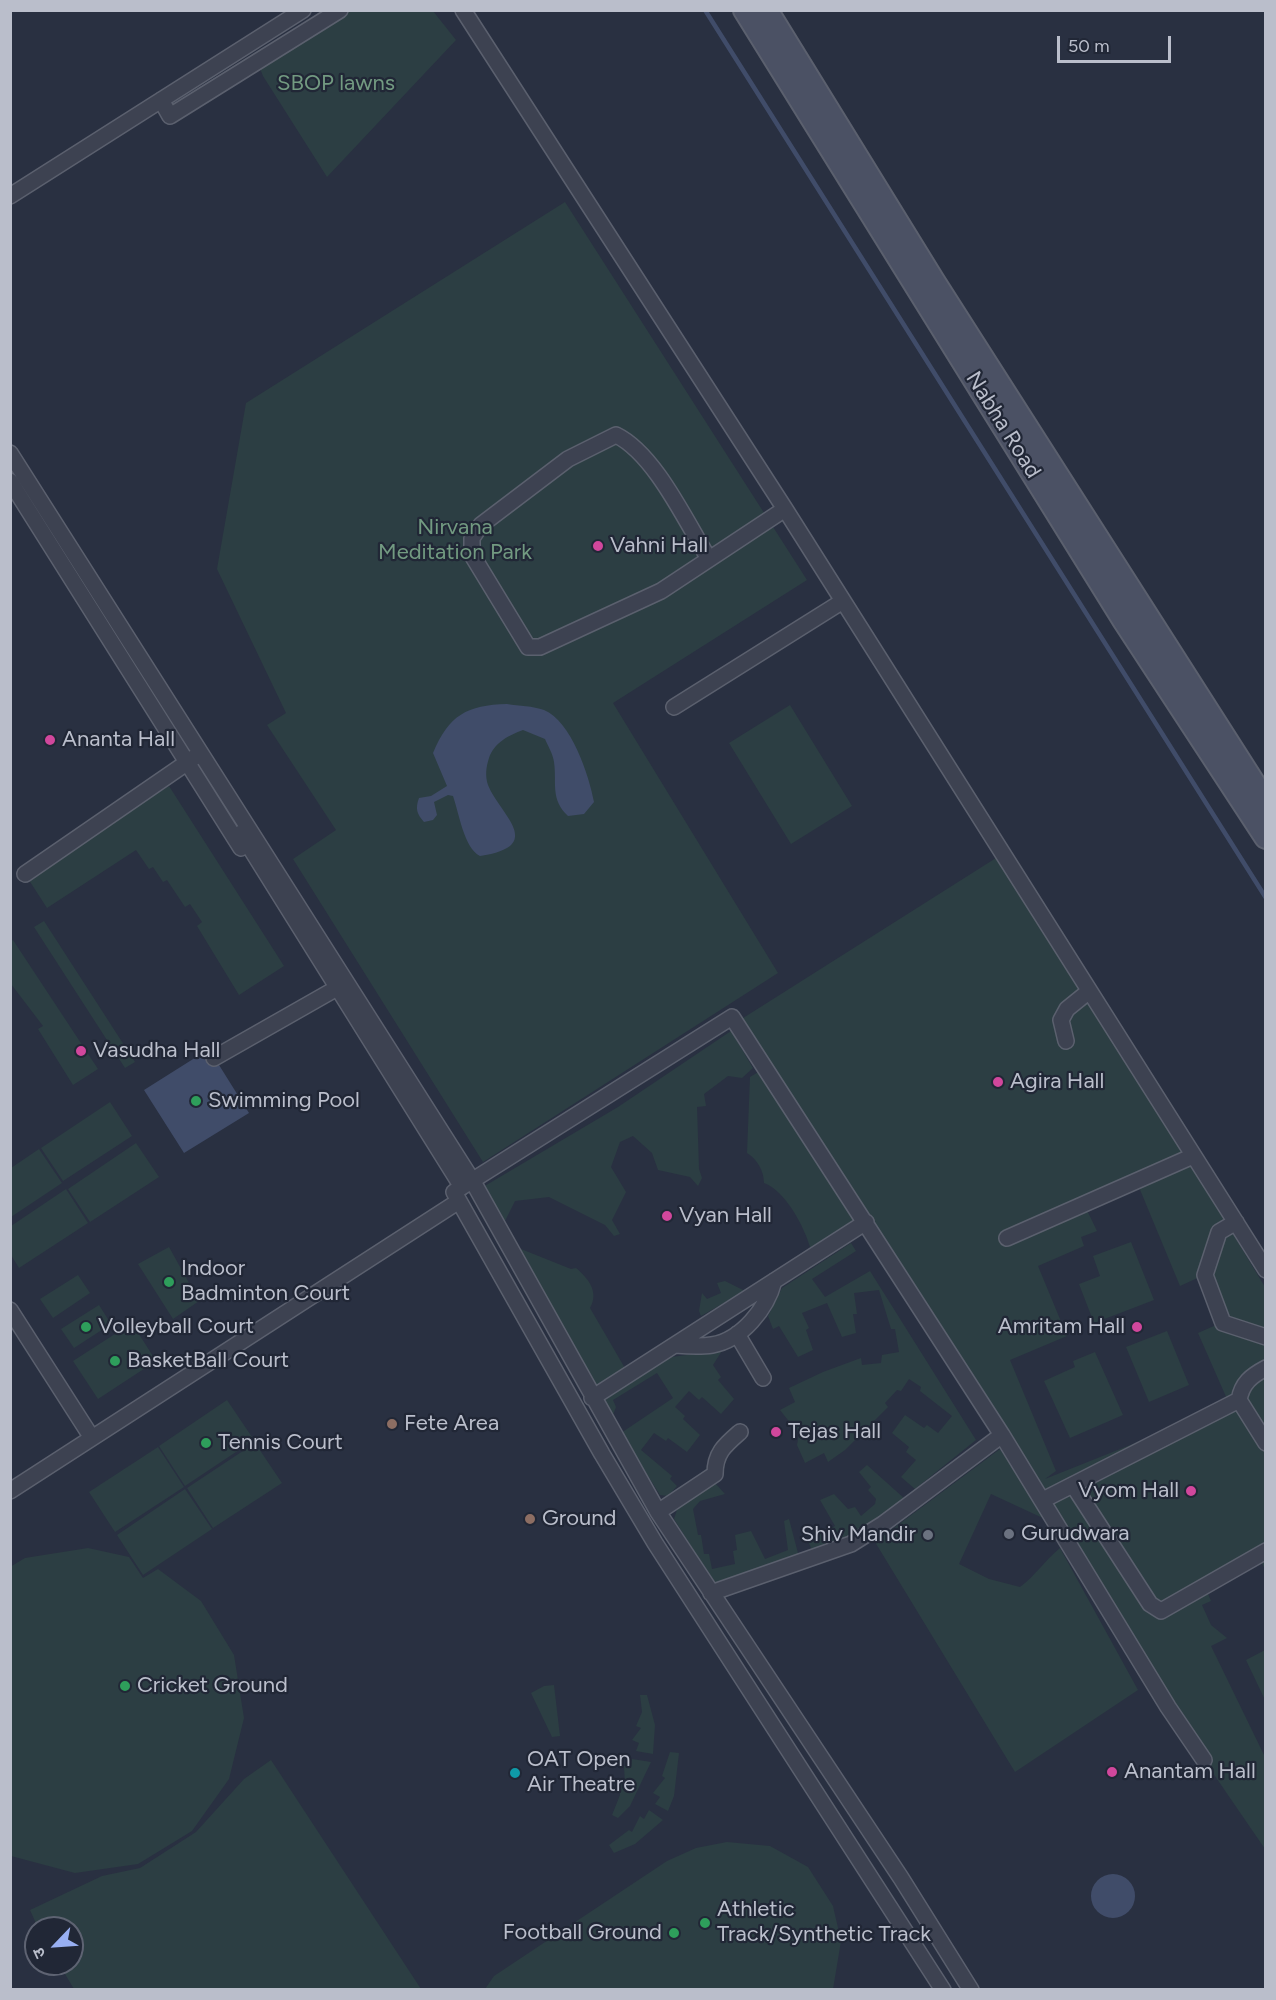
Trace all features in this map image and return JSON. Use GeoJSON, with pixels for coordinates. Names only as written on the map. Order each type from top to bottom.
{"type":"FeatureCollection","features":[{"type":"Feature","properties":{"kind":"main road","name":"Nabha Road"},"geometry":{"type":"LineString","coordinates":[[745,10],[1124,620],[1266,837]]}},
{"type":"Feature","properties":{"kind":"main road","name":"Nabha Road"},"geometry":{"type":"LineString","coordinates":[[766,10],[939,291],[1266,803]]}},
{"type":"Feature","properties":{"kind":"street"},"geometry":{"type":"LineString","coordinates":[[10,196],[303,10]]}},
{"type":"Feature","properties":{"kind":"street"},"geometry":{"type":"LineString","coordinates":[[161,100],[170,116],[340,10]]}},
{"type":"Feature","properties":{"kind":"street"},"geometry":{"type":"LineString","coordinates":[[463,10],[785,509],[1088,992],[1266,1270]]}},
{"type":"Feature","properties":{"kind":"street"},"geometry":{"type":"LineString","coordinates":[[709,559],[646,458],[630,442],[616,435],[568,459],[481,525],[472,538],[472,555],[528,647],[540,647],[661,591],[785,509]]}},
{"type":"Feature","properties":{"kind":"street"},"geometry":{"type":"LineString","coordinates":[[10,453],[194,757],[592,1398],[658,1512],[901,1878],[971,1989]]}},
{"type":"Feature","properties":{"kind":"street"},"geometry":{"type":"LineString","coordinates":[[10,467],[194,757],[330,992],[462,1190],[602,1454],[943,1989]]}},
{"type":"Feature","properties":{"kind":"street"},"geometry":{"type":"LineString","coordinates":[[10,481],[194,757]]}},
{"type":"Feature","properties":{"kind":"street"},"geometry":{"type":"LineString","coordinates":[[674,707],[843,601]]}},
{"type":"Feature","properties":{"kind":"street"},"geometry":{"type":"LineString","coordinates":[[25,874],[194,757]]}},
{"type":"Feature","properties":{"kind":"street"},"geometry":{"type":"LineString","coordinates":[[214,1058],[330,992]]}},
{"type":"Feature","properties":{"kind":"street"},"geometry":{"type":"LineString","coordinates":[[1066,1041],[1061,1020],[1067,1008],[1088,992]]}},
{"type":"Feature","properties":{"kind":"street"},"geometry":{"type":"LineString","coordinates":[[10,1491],[462,1190],[732,1017],[1002,1435],[1163,1698],[1204,1760]]}},
{"type":"Feature","properties":{"kind":"street"},"geometry":{"type":"LineString","coordinates":[[1007,1238],[1193,1156]]}},
{"type":"Feature","properties":{"kind":"street"},"geometry":{"type":"LineString","coordinates":[[592,1398],[866,1222]]}},
{"type":"Feature","properties":{"kind":"street"},"geometry":{"type":"LineString","coordinates":[[1236,1222],[1219,1232],[1204,1275],[1223,1323],[1266,1337]]}},
{"type":"Feature","properties":{"kind":"street"},"geometry":{"type":"LineString","coordinates":[[675,1345],[714,1345],[737,1334],[749,1324],[770,1296],[774,1281]]}},
{"type":"Feature","properties":{"kind":"street"},"geometry":{"type":"LineString","coordinates":[[10,1310],[92,1438]]}},
{"type":"Feature","properties":{"kind":"street"},"geometry":{"type":"LineString","coordinates":[[737,1334],[763,1378]]}},
{"type":"Feature","properties":{"kind":"street"},"geometry":{"type":"LineString","coordinates":[[1266,1368],[1248,1379],[1241,1389],[1239,1400],[1266,1443]]}},
{"type":"Feature","properties":{"kind":"street"},"geometry":{"type":"LineString","coordinates":[[1043,1500],[1125,1456],[1239,1400]]}},
{"type":"Feature","properties":{"kind":"street"},"geometry":{"type":"LineString","coordinates":[[658,1512],[715,1474],[715,1461],[721,1450],[740,1432]]}},
{"type":"Feature","properties":{"kind":"street"},"geometry":{"type":"LineString","coordinates":[[711,1593],[851,1544],[883,1524],[1002,1435]]}},
{"type":"Feature","properties":{"kind":"street"},"geometry":{"type":"LineString","coordinates":[[1073,1485],[1150,1604],[1161,1611],[1266,1551]]}},
{"type":"Feature","properties":{"kind":"street"},"geometry":{"type":"LineString","coordinates":[[712,1629],[730,1621]]}},
{"type":"Feature","properties":{"kind":"green space","name":"SBOP lawns"},"geometry":{"type":"Polygon","coordinates":[[[348,11],[433,11],[456,40],[327,177],[263,76],[259,66],[348,11]]]}},
{"type":"Feature","properties":{"kind":"green space","name":"Nirvana Meditation Park"},"geometry":{"type":"Polygon","coordinates":[[[565,202],[807,580],[613,703],[778,973],[483,1162],[293,859],[336,830],[267,725],[286,713],[217,569],[246,403],[565,202]]]}},
{"type":"Feature","properties":{"kind":"green space"},"geometry":{"type":"Polygon","coordinates":[[[790,705],[852,806],[791,844],[729,743],[790,705]]]}},
{"type":"Feature","properties":{"kind":"green space"},"geometry":{"type":"Polygon","coordinates":[[[169,786],[284,966],[239,995],[197,926],[202,922],[190,904],[185,907],[167,880],[163,882],[153,867],[149,869],[136,850],[47,908],[27,877],[169,786]]]}},
{"type":"Feature","properties":{"kind":"green space"},"geometry":{"type":"Polygon","coordinates":[[[996,858],[1056,941],[1265,1287],[1265,1570],[1262,1563],[1206,1589],[1211,1601],[1202,1605],[1211,1625],[1227,1638],[1211,1646],[1265,1757],[1265,1849],[1204,1760],[1040,1481],[740,1020],[996,858]],[[1136,1180],[1083,1202],[1097,1231],[1081,1237],[1084,1246],[1038,1266],[1067,1336],[1010,1360],[1056,1471],[1045,1479],[1223,1408],[1227,1399],[1198,1333],[1223,1322],[1204,1275],[1180,1286],[1136,1180]]]}},
{"type":"Feature","properties":{"kind":"green space"},"geometry":{"type":"Polygon","coordinates":[[[44,921],[135,1062],[125,1068],[34,927],[44,921]]]}},
{"type":"Feature","properties":{"kind":"green space"},"geometry":{"type":"Polygon","coordinates":[[[13,940],[98,1069],[73,1085],[38,1029],[43,1026],[11,984],[11,941],[13,940]]]}},
{"type":"Feature","properties":{"kind":"green space"},"geometry":{"type":"Polygon","coordinates":[[[731,1031],[753,1068],[742,1078],[728,1076],[704,1094],[706,1106],[697,1107],[699,1169],[702,1178],[698,1186],[690,1177],[658,1170],[652,1153],[633,1136],[620,1142],[611,1167],[626,1192],[612,1220],[620,1234],[614,1236],[605,1225],[549,1197],[515,1201],[504,1223],[483,1187],[618,1107],[731,1031]]]}},
{"type":"Feature","properties":{"kind":"green space"},"geometry":{"type":"Polygon","coordinates":[[[760,1071],[858,1221],[811,1250],[794,1211],[780,1194],[764,1183],[759,1166],[747,1153],[750,1077],[760,1071]]]}},
{"type":"Feature","properties":{"kind":"green space"},"geometry":{"type":"Polygon","coordinates":[[[110,1102],[132,1136],[63,1181],[41,1148],[110,1102]]]}},
{"type":"Feature","properties":{"kind":"green space"},"geometry":{"type":"Polygon","coordinates":[[[136,1143],[159,1177],[90,1222],[68,1189],[136,1143]]]}},
{"type":"Feature","properties":{"kind":"green space"},"geometry":{"type":"Polygon","coordinates":[[[39,1149],[62,1183],[11,1217],[11,1168],[39,1149]]]}},
{"type":"Feature","properties":{"kind":"green space"},"geometry":{"type":"Polygon","coordinates":[[[66,1189],[88,1223],[19,1268],[11,1255],[11,1226],[66,1189]]]}},
{"type":"Feature","properties":{"kind":"green space"},"geometry":{"type":"Polygon","coordinates":[[[1131,1242],[1154,1300],[1094,1323],[1079,1284],[1100,1276],[1093,1256],[1131,1242]]]}},
{"type":"Feature","properties":{"kind":"green space"},"geometry":{"type":"Polygon","coordinates":[[[851,1243],[856,1251],[812,1279],[825,1297],[870,1271],[976,1440],[915,1489],[901,1477],[916,1460],[906,1452],[909,1447],[892,1433],[905,1415],[924,1428],[927,1425],[938,1433],[952,1416],[920,1391],[921,1387],[909,1379],[901,1391],[897,1390],[885,1403],[888,1407],[845,1450],[828,1462],[824,1453],[805,1463],[797,1445],[799,1434],[780,1410],[795,1402],[789,1388],[861,1358],[862,1365],[881,1363],[882,1355],[899,1352],[895,1329],[891,1329],[879,1290],[854,1293],[857,1314],[853,1314],[856,1333],[842,1337],[827,1303],[802,1313],[809,1328],[806,1330],[813,1350],[798,1357],[779,1326],[773,1329],[768,1316],[782,1288],[851,1243]]]}},
{"type":"Feature","properties":{"kind":"green space","name":"Indoor Badminton Court"},"geometry":{"type":"Polygon","coordinates":[[[169,1247],[199,1301],[173,1319],[138,1264],[169,1247]]]}},
{"type":"Feature","properties":{"kind":"green space"},"geometry":{"type":"Polygon","coordinates":[[[516,1247],[571,1269],[576,1268],[585,1277],[593,1291],[593,1302],[590,1308],[626,1370],[595,1388],[516,1247]]]}},
{"type":"Feature","properties":{"kind":"green space","name":"Volleyball Court"},"geometry":{"type":"Polygon","coordinates":[[[78,1275],[90,1293],[53,1318],[40,1299],[78,1275]]]}},
{"type":"Feature","properties":{"kind":"green space"},"geometry":{"type":"Polygon","coordinates":[[[725,1281],[745,1291],[701,1316],[699,1311],[702,1293],[707,1299],[721,1293],[717,1283],[725,1281]]]}},
{"type":"Feature","properties":{"kind":"green space","name":"Volleyball Court"},"geometry":{"type":"Polygon","coordinates":[[[99,1305],[111,1324],[74,1348],[61,1329],[99,1305]]]}},
{"type":"Feature","properties":{"kind":"green space","name":"BasketBall Court"},"geometry":{"type":"Polygon","coordinates":[[[132,1323],[156,1361],[98,1399],[73,1361],[132,1323]]]}},
{"type":"Feature","properties":{"kind":"green space"},"geometry":{"type":"Polygon","coordinates":[[[1167,1331],[1189,1385],[1149,1402],[1126,1347],[1167,1331]]]}},
{"type":"Feature","properties":{"kind":"green space"},"geometry":{"type":"Polygon","coordinates":[[[725,1346],[713,1365],[721,1377],[718,1380],[734,1399],[721,1414],[702,1397],[699,1400],[689,1391],[675,1407],[685,1416],[683,1419],[700,1435],[687,1452],[668,1438],[666,1441],[654,1433],[641,1450],[672,1476],[670,1479],[677,1486],[668,1496],[660,1495],[621,1433],[673,1398],[657,1373],[613,1400],[616,1407],[613,1415],[609,1415],[604,1404],[607,1398],[671,1357],[710,1352],[725,1346]]]}},
{"type":"Feature","properties":{"kind":"green space"},"geometry":{"type":"Polygon","coordinates":[[[1095,1352],[1123,1415],[1070,1438],[1044,1381],[1075,1367],[1073,1361],[1095,1352]]]}},
{"type":"Feature","properties":{"kind":"green space","name":"Tennis Court"},"geometry":{"type":"Polygon","coordinates":[[[227,1400],[254,1440],[185,1486],[159,1446],[227,1400]]]}},
{"type":"Feature","properties":{"kind":"green space","name":"Tennis Court"},"geometry":{"type":"Polygon","coordinates":[[[255,1443],[282,1483],[213,1528],[187,1488],[255,1443]]]}},
{"type":"Feature","properties":{"kind":"green space","name":"Tennis Court"},"geometry":{"type":"Polygon","coordinates":[[[158,1447],[184,1487],[115,1532],[89,1492],[158,1447]]]}},
{"type":"Feature","properties":{"kind":"green space"},"geometry":{"type":"Polygon","coordinates":[[[1000,1449],[1047,1520],[991,1494],[959,1564],[989,1579],[1020,1587],[1060,1548],[1138,1690],[1015,1772],[875,1542],[1000,1449]]]}},
{"type":"Feature","properties":{"kind":"green space"},"geometry":{"type":"Polygon","coordinates":[[[867,1465],[905,1499],[888,1520],[813,1552],[806,1537],[813,1538],[835,1526],[820,1500],[834,1494],[848,1509],[855,1507],[861,1516],[875,1504],[876,1499],[868,1490],[871,1487],[859,1472],[867,1465]]]}},
{"type":"Feature","properties":{"kind":"green space"},"geometry":{"type":"Polygon","coordinates":[[[715,1483],[725,1494],[700,1501],[693,1509],[704,1554],[709,1554],[712,1569],[735,1564],[733,1551],[737,1550],[735,1535],[751,1531],[765,1559],[788,1550],[784,1521],[789,1519],[799,1557],[715,1584],[674,1519],[679,1504],[715,1483]]]}},
{"type":"Feature","properties":{"kind":"green space","name":"Tennis Court"},"geometry":{"type":"Polygon","coordinates":[[[185,1489],[212,1529],[143,1575],[117,1535],[185,1489]]]}},
{"type":"Feature","properties":{"kind":"green space","name":"Cricket Ground"},"geometry":{"type":"Polygon","coordinates":[[[88,1548],[129,1557],[143,1578],[158,1569],[201,1601],[234,1655],[244,1718],[229,1779],[192,1831],[138,1864],[75,1873],[11,1856],[10,1567],[25,1558],[88,1548]]]}},
{"type":"Feature","properties":{"kind":"green space"},"geometry":{"type":"Polygon","coordinates":[[[1265,1650],[1265,1700],[1246,1660],[1265,1650]]]}},
{"type":"Feature","properties":{"kind":"green space"},"geometry":{"type":"Polygon","coordinates":[[[554,1685],[560,1736],[552,1737],[531,1693],[544,1686],[554,1685]]]}},
{"type":"Feature","properties":{"kind":"green space"},"geometry":{"type":"Polygon","coordinates":[[[640,1695],[647,1695],[655,1725],[653,1754],[636,1751],[639,1743],[632,1740],[641,1728],[636,1726],[642,1712],[640,1695]]]}},
{"type":"Feature","properties":{"kind":"green space"},"geometry":{"type":"Polygon","coordinates":[[[670,1752],[679,1753],[674,1796],[668,1811],[655,1804],[660,1797],[653,1793],[665,1778],[662,1776],[670,1752]]]}},
{"type":"Feature","properties":{"kind":"green space"},"geometry":{"type":"Polygon","coordinates":[[[632,1759],[651,1762],[630,1806],[618,1818],[612,1815],[620,1795],[619,1784],[625,1784],[624,1766],[631,1766],[632,1759]]]}},
{"type":"Feature","properties":{"kind":"green space"},"geometry":{"type":"Polygon","coordinates":[[[271,1760],[421,1989],[74,1989],[66,1976],[84,1976],[84,1916],[33,1916],[30,1910],[102,1876],[140,1868],[196,1832],[244,1779],[271,1760]]]}},
{"type":"Feature","properties":{"kind":"green space"},"geometry":{"type":"Polygon","coordinates":[[[649,1810],[663,1820],[635,1844],[614,1853],[609,1845],[629,1830],[632,1832],[640,1816],[644,1819],[649,1810]]]}},
{"type":"Feature","properties":{"kind":"green space","name":"Athletic Track/Synthetic Track"},"geometry":{"type":"Polygon","coordinates":[[[727,1842],[770,1846],[808,1867],[833,1906],[841,1941],[833,1989],[485,1989],[494,1976],[667,1861],[696,1848],[727,1842]]]}},
{"type":"Feature","properties":{"kind":"water"},"geometry":{"type":"Polygon","coordinates":[[[507,704],[544,710],[562,725],[583,764],[594,802],[584,814],[568,816],[562,810],[556,797],[552,753],[545,739],[523,730],[512,734],[498,744],[491,753],[486,775],[488,785],[514,828],[515,837],[511,845],[500,851],[480,856],[474,852],[466,838],[453,796],[448,795],[434,802],[437,815],[433,820],[424,822],[418,814],[417,805],[419,798],[431,796],[447,786],[433,753],[439,740],[453,721],[470,710],[507,704]]]}},
{"type":"Feature","properties":{"kind":"water","name":"Swimming Pool"},"geometry":{"type":"Polygon","coordinates":[[[209,1049],[249,1113],[184,1153],[144,1090],[209,1049]]]}},
{"type":"Feature","properties":{"kind":"water"},"geometry":{"type":"Polygon","coordinates":[[[1113,1874],[1128,1881],[1135,1896],[1128,1911],[1113,1918],[1098,1911],[1091,1896],[1098,1881],[1113,1874]]]}},
{"type":"Feature","properties":{"kind":"waterway"},"geometry":{"type":"LineString","coordinates":[[705,10],[1266,898]]}},
{"type":"Feature","properties":{"kind":"place","name":"Vahni Hall"},"geometry":{"type":"Point","coordinates":[598,546]}},
{"type":"Feature","properties":{"kind":"place","name":"Ananta Hall"},"geometry":{"type":"Point","coordinates":[50,740]}},
{"type":"Feature","properties":{"kind":"place","name":"Vasudha Hall"},"geometry":{"type":"Point","coordinates":[81,1051]}},
{"type":"Feature","properties":{"kind":"place","name":"Agira Hall"},"geometry":{"type":"Point","coordinates":[998,1082]}},
{"type":"Feature","properties":{"kind":"place","name":"Swimming Pool"},"geometry":{"type":"Point","coordinates":[196,1101]}},
{"type":"Feature","properties":{"kind":"place","name":"Vyan Hall"},"geometry":{"type":"Point","coordinates":[667,1216]}},
{"type":"Feature","properties":{"kind":"place","name":"Indoor Badminton Court"},"geometry":{"type":"Point","coordinates":[169,1282]}},
{"type":"Feature","properties":{"kind":"place","name":"Volleyball Court"},"geometry":{"type":"Point","coordinates":[86,1327]}},
{"type":"Feature","properties":{"kind":"place","name":"Amritam Hall"},"geometry":{"type":"Point","coordinates":[1137,1327]}},
{"type":"Feature","properties":{"kind":"place","name":"BasketBall Court"},"geometry":{"type":"Point","coordinates":[115,1361]}},
{"type":"Feature","properties":{"kind":"place","name":"Fete Area"},"geometry":{"type":"Point","coordinates":[392,1424]}},
{"type":"Feature","properties":{"kind":"place","name":"Tejas Hall"},"geometry":{"type":"Point","coordinates":[776,1432]}},
{"type":"Feature","properties":{"kind":"place","name":"Tennis Court"},"geometry":{"type":"Point","coordinates":[206,1443]}},
{"type":"Feature","properties":{"kind":"place","name":"Vyom Hall"},"geometry":{"type":"Point","coordinates":[1191,1491]}},
{"type":"Feature","properties":{"kind":"place","name":"Ground"},"geometry":{"type":"Point","coordinates":[530,1519]}},
{"type":"Feature","properties":{"kind":"place","name":"Gurudwara"},"geometry":{"type":"Point","coordinates":[1009,1534]}},
{"type":"Feature","properties":{"kind":"place","name":"Shiv Mandir"},"geometry":{"type":"Point","coordinates":[928,1535]}},
{"type":"Feature","properties":{"kind":"place","name":"Cricket Ground"},"geometry":{"type":"Point","coordinates":[125,1686]}},
{"type":"Feature","properties":{"kind":"place","name":"Anantam Hall"},"geometry":{"type":"Point","coordinates":[1112,1772]}},
{"type":"Feature","properties":{"kind":"place","name":"OAT Open Air Theatre"},"geometry":{"type":"Point","coordinates":[515,1773]}},
{"type":"Feature","properties":{"kind":"place","name":"Athletic Track/Synthetic Track"},"geometry":{"type":"Point","coordinates":[705,1923]}},
{"type":"Feature","properties":{"kind":"place","name":"Football Ground"},"geometry":{"type":"Point","coordinates":[674,1933]}}]}
